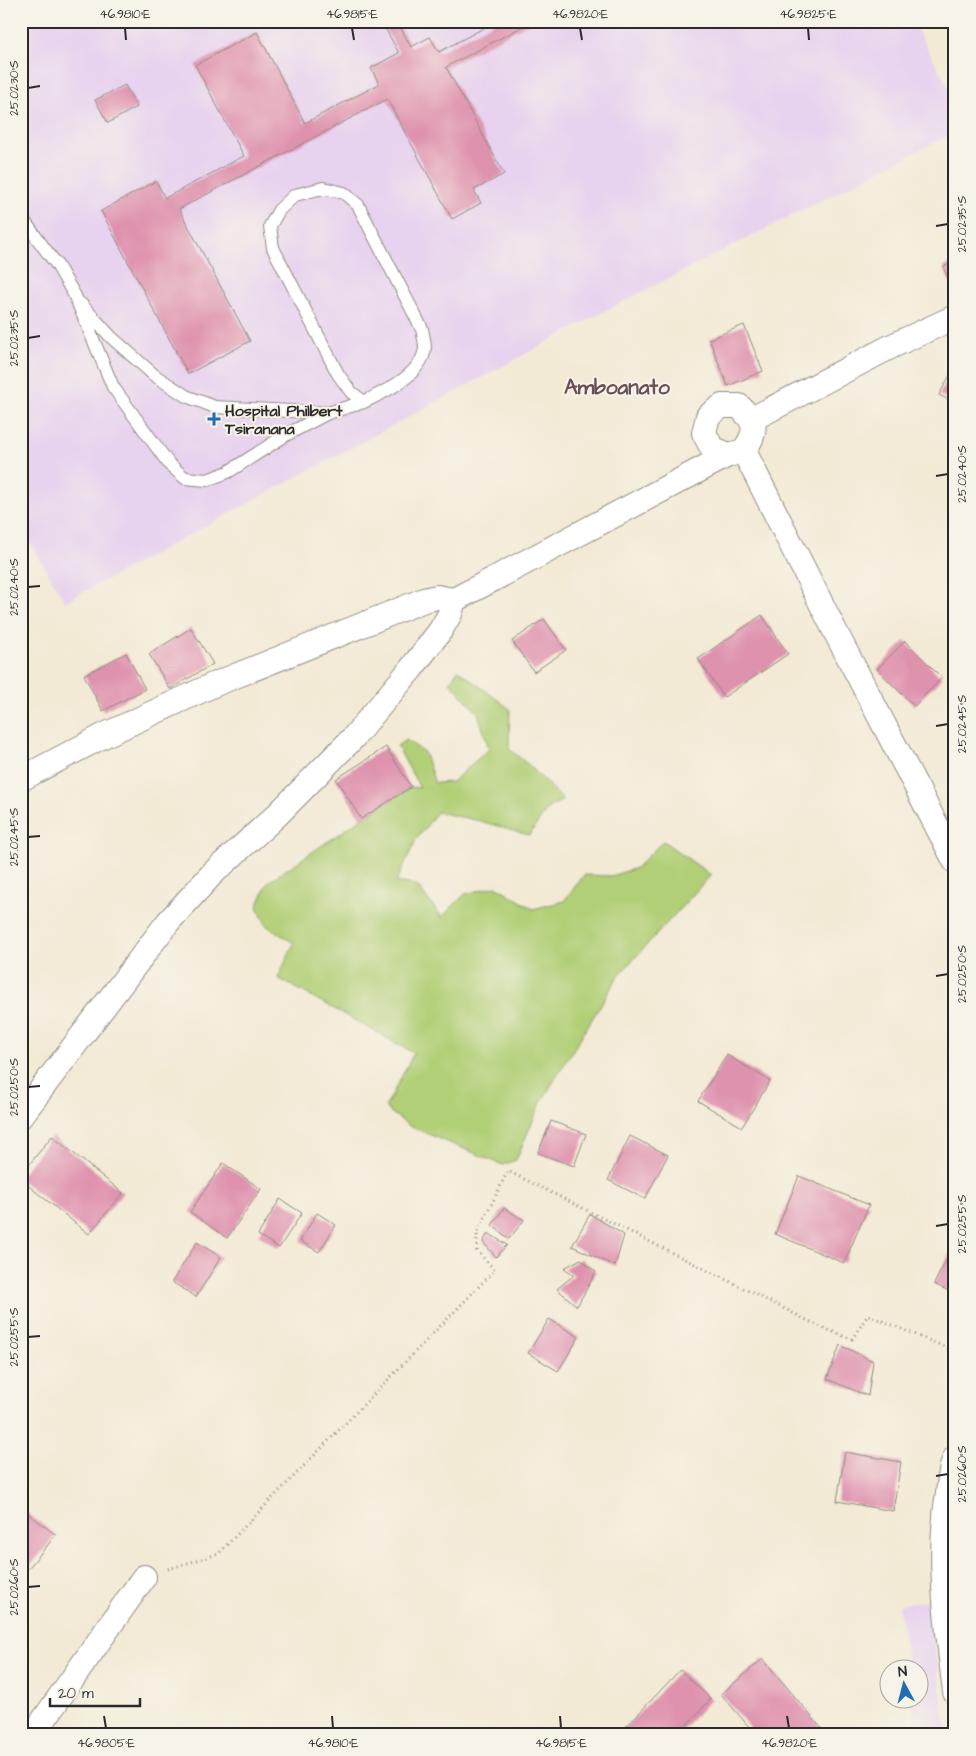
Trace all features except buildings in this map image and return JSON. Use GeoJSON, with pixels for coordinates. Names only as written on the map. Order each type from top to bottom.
{"type":"FeatureCollection","features":[{"type":"Feature","properties":{"kind":"street"},"geometry":{"type":"LineString","coordinates":[[752,419],[892,346],[955,318]]}},
{"type":"Feature","properties":{"kind":"street"},"geometry":{"type":"LineString","coordinates":[[21,778],[105,735],[212,685],[424,600],[437,597],[454,600],[736,453],[754,435],[752,419],[739,406],[722,406],[708,416],[704,433],[712,448],[736,453],[836,633],[955,861]]}},
{"type":"Feature","properties":{"kind":"street"},"geometry":{"type":"LineString","coordinates":[[21,1116],[168,922],[214,872],[277,815],[352,738],[412,669],[440,631],[450,614],[454,600]]}},
{"type":"Feature","properties":{"kind":"street"},"geometry":{"type":"LineString","coordinates":[[955,1458],[945,1511],[943,1566],[949,1593],[946,1620],[955,1692]]}},
{"type":"Feature","properties":{"kind":"street"},"geometry":{"type":"LineString","coordinates":[[33,1735],[144,1577]]}},
{"type":"Feature","properties":{"kind":"lane"},"geometry":{"type":"LineString","coordinates":[[21,217],[57,265],[75,296],[113,387],[169,464],[185,478],[207,480],[228,472],[286,435],[328,413],[364,402],[397,385],[418,366],[425,349],[422,329],[358,205],[344,193],[323,188],[295,195],[280,210],[270,226],[273,248],[338,374],[351,392],[364,402]]}},
{"type":"Feature","properties":{"kind":"lane"},"geometry":{"type":"LineString","coordinates":[[75,296],[111,337],[154,375],[186,396],[215,406],[328,413]]}},
{"type":"Feature","properties":{"kind":"path"},"geometry":{"type":"LineString","coordinates":[[144,1577],[218,1554],[495,1270],[477,1251],[477,1233],[508,1171],[825,1330],[852,1339],[868,1315],[955,1351]]}},
{"type":"Feature","properties":{"kind":"shaded area","name":"Hospital Philbert Tsiranana"},"geometry":{"type":"Polygon","coordinates":[[[21,21],[912,21],[955,98],[955,132],[607,310],[65,602],[21,527],[21,21]]]}},
{"type":"Feature","properties":{"kind":"shaded area"},"geometry":{"type":"Polygon","coordinates":[[[928,1600],[947,1735],[917,1735],[913,1708],[928,1708],[928,1658],[907,1658],[899,1605],[928,1600]]]}},
{"type":"Feature","properties":{"kind":"green space"},"geometry":{"type":"Polygon","coordinates":[[[458,670],[510,709],[509,749],[531,767],[563,800],[548,808],[529,835],[480,821],[437,812],[416,840],[396,882],[416,885],[442,917],[465,894],[496,886],[533,909],[564,901],[584,875],[611,876],[636,868],[663,841],[711,875],[619,975],[541,1102],[516,1160],[503,1165],[411,1127],[385,1108],[414,1053],[278,978],[294,943],[267,926],[257,907],[268,882],[411,787],[420,788],[397,746],[406,740],[424,752],[435,783],[452,782],[489,749],[478,713],[450,682],[458,670]]]}},
{"type":"Feature","properties":{"kind":"place","name":"Hospital Philbert Tsiranana"},"geometry":{"type":"Point","coordinates":[214,419]}},
{"type":"Feature","properties":{"kind":"district","name":"Amboanato"},"geometry":{"type":"Point","coordinates":[617,387]}}]}
